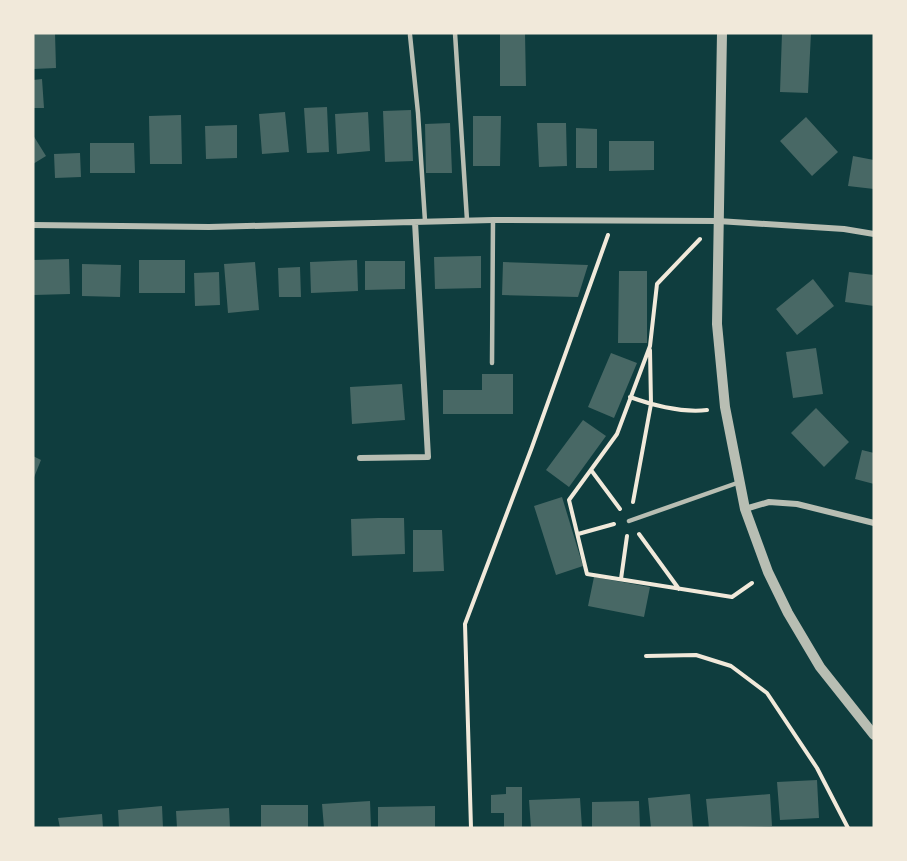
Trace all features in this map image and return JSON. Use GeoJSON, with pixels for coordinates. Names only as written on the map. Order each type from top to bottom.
{"type":"FeatureCollection","features":[{"type":"Feature","properties":{"kind":"street"},"geometry":{"type":"LineString","coordinates":[[722,33],[717,324],[725,407],[745,509],[768,572],[788,613],[820,667],[874,735]]}},
{"type":"Feature","properties":{"kind":"street"},"geometry":{"type":"LineString","coordinates":[[33,225],[209,227],[467,220],[718,221],[844,229],[874,234]]}},
{"type":"Feature","properties":{"kind":"street"},"geometry":{"type":"LineString","coordinates":[[360,458],[428,458],[415,222]]}},
{"type":"Feature","properties":{"kind":"street"},"geometry":{"type":"LineString","coordinates":[[745,509],[769,502],[796,504],[874,523]]}},
{"type":"Feature","properties":{"kind":"lane"},"geometry":{"type":"LineString","coordinates":[[455,33],[467,220]]}},
{"type":"Feature","properties":{"kind":"lane"},"geometry":{"type":"LineString","coordinates":[[411,35],[425,221]]}},
{"type":"Feature","properties":{"kind":"lane"},"geometry":{"type":"LineString","coordinates":[[492,363],[494,220]]}},
{"type":"Feature","properties":{"kind":"lane"},"geometry":{"type":"LineString","coordinates":[[629,521],[740,482]]}},
{"type":"Feature","properties":{"kind":"path"},"geometry":{"type":"LineString","coordinates":[[471,828],[465,624],[532,447],[613,220]]}},
{"type":"Feature","properties":{"kind":"path"},"geometry":{"type":"LineString","coordinates":[[621,579],[629,521],[651,404],[650,346],[657,284],[718,221]]}},
{"type":"Feature","properties":{"kind":"path"},"geometry":{"type":"LineString","coordinates":[[650,346],[617,434],[569,500],[587,574],[732,597],[768,572]]}},
{"type":"Feature","properties":{"kind":"path"},"geometry":{"type":"LineString","coordinates":[[630,397],[651,404],[692,411],[725,407]]}},
{"type":"Feature","properties":{"kind":"path"},"geometry":{"type":"LineString","coordinates":[[577,534],[629,521]]}},
{"type":"Feature","properties":{"kind":"path"},"geometry":{"type":"LineString","coordinates":[[646,656],[696,655],[731,666],[767,693],[817,768],[848,828]]}},
{"type":"Feature","properties":{"kind":"building"},"geometry":{"type":"Polygon","coordinates":[[[55,33],[56,68],[33,69],[33,34],[55,33]]]}},
{"type":"Feature","properties":{"kind":"building"},"geometry":{"type":"Polygon","coordinates":[[[500,33],[525,33],[526,86],[500,86],[500,33]]]}},
{"type":"Feature","properties":{"kind":"building"},"geometry":{"type":"Polygon","coordinates":[[[782,33],[811,33],[808,93],[780,92],[782,33]]]}},
{"type":"Feature","properties":{"kind":"building"},"geometry":{"type":"Polygon","coordinates":[[[42,79],[44,108],[33,108],[33,80],[42,79]]]}},
{"type":"Feature","properties":{"kind":"building"},"geometry":{"type":"Polygon","coordinates":[[[327,107],[329,152],[307,153],[304,108],[327,107]]]}},
{"type":"Feature","properties":{"kind":"building"},"geometry":{"type":"Polygon","coordinates":[[[411,110],[413,161],[385,162],[383,111],[411,110]]]}},
{"type":"Feature","properties":{"kind":"building"},"geometry":{"type":"Polygon","coordinates":[[[285,112],[289,152],[262,154],[259,114],[285,112]]]}},
{"type":"Feature","properties":{"kind":"building"},"geometry":{"type":"Polygon","coordinates":[[[368,112],[370,151],[337,154],[335,114],[368,112]]]}},
{"type":"Feature","properties":{"kind":"building"},"geometry":{"type":"Polygon","coordinates":[[[181,115],[182,164],[150,164],[149,116],[181,115]]]}},
{"type":"Feature","properties":{"kind":"building"},"geometry":{"type":"Polygon","coordinates":[[[473,116],[501,116],[500,166],[473,166],[473,116]]]}},
{"type":"Feature","properties":{"kind":"building"},"geometry":{"type":"Polygon","coordinates":[[[806,117],[838,152],[812,176],[780,141],[806,117]]]}},
{"type":"Feature","properties":{"kind":"building"},"geometry":{"type":"Polygon","coordinates":[[[450,123],[452,173],[426,173],[425,124],[450,123]]]}},
{"type":"Feature","properties":{"kind":"building"},"geometry":{"type":"Polygon","coordinates":[[[537,123],[566,123],[567,166],[539,167],[537,123]]]}},
{"type":"Feature","properties":{"kind":"building"},"geometry":{"type":"Polygon","coordinates":[[[237,125],[237,158],[206,159],[205,126],[237,125]]]}},
{"type":"Feature","properties":{"kind":"building"},"geometry":{"type":"Polygon","coordinates":[[[576,128],[597,129],[597,168],[576,168],[576,128]]]}},
{"type":"Feature","properties":{"kind":"building"},"geometry":{"type":"Polygon","coordinates":[[[33,135],[46,156],[33,164],[33,135]]]}},
{"type":"Feature","properties":{"kind":"building"},"geometry":{"type":"Polygon","coordinates":[[[609,141],[654,141],[654,170],[609,171],[609,141]]]}},
{"type":"Feature","properties":{"kind":"building"},"geometry":{"type":"Polygon","coordinates":[[[90,143],[134,143],[135,173],[90,173],[90,143]]]}},
{"type":"Feature","properties":{"kind":"building"},"geometry":{"type":"Polygon","coordinates":[[[80,153],[81,177],[55,178],[54,154],[80,153]]]}},
{"type":"Feature","properties":{"kind":"building"},"geometry":{"type":"Polygon","coordinates":[[[853,156],[874,160],[874,189],[848,186],[853,156]]]}},
{"type":"Feature","properties":{"kind":"building"},"geometry":{"type":"Polygon","coordinates":[[[481,256],[481,288],[435,289],[434,257],[481,256]]]}},
{"type":"Feature","properties":{"kind":"building"},"geometry":{"type":"Polygon","coordinates":[[[69,259],[70,294],[34,295],[33,260],[69,259]]]}},
{"type":"Feature","properties":{"kind":"building"},"geometry":{"type":"Polygon","coordinates":[[[139,260],[185,260],[185,293],[139,293],[139,260]]]}},
{"type":"Feature","properties":{"kind":"building"},"geometry":{"type":"Polygon","coordinates":[[[357,260],[358,291],[311,293],[310,262],[357,260]]]}},
{"type":"Feature","properties":{"kind":"building"},"geometry":{"type":"Polygon","coordinates":[[[365,261],[405,261],[405,289],[365,290],[365,261]]]}},
{"type":"Feature","properties":{"kind":"building"},"geometry":{"type":"Polygon","coordinates":[[[255,262],[259,310],[228,313],[224,264],[255,262]]]}},
{"type":"Feature","properties":{"kind":"building"},"geometry":{"type":"Polygon","coordinates":[[[503,262],[588,265],[578,297],[502,295],[503,262]]]}},
{"type":"Feature","properties":{"kind":"building"},"geometry":{"type":"Polygon","coordinates":[[[82,264],[121,265],[120,297],[82,296],[82,264]]]}},
{"type":"Feature","properties":{"kind":"building"},"geometry":{"type":"Polygon","coordinates":[[[300,267],[301,297],[279,297],[278,268],[300,267]]]}},
{"type":"Feature","properties":{"kind":"building"},"geometry":{"type":"Polygon","coordinates":[[[619,271],[647,271],[647,343],[618,343],[619,271]]]}},
{"type":"Feature","properties":{"kind":"building"},"geometry":{"type":"Polygon","coordinates":[[[219,272],[220,305],[195,306],[194,273],[219,272]]]}},
{"type":"Feature","properties":{"kind":"building"},"geometry":{"type":"Polygon","coordinates":[[[849,272],[874,275],[874,306],[845,302],[849,272]]]}},
{"type":"Feature","properties":{"kind":"building"},"geometry":{"type":"Polygon","coordinates":[[[813,279],[834,306],[797,335],[776,309],[813,279]]]}},
{"type":"Feature","properties":{"kind":"building"},"geometry":{"type":"Polygon","coordinates":[[[816,348],[823,394],[793,398],[786,352],[816,348]]]}},
{"type":"Feature","properties":{"kind":"building"},"geometry":{"type":"Polygon","coordinates":[[[611,353],[637,363],[614,418],[588,407],[611,353]]]}},
{"type":"Feature","properties":{"kind":"building"},"geometry":{"type":"Polygon","coordinates":[[[482,374],[513,374],[513,414],[443,414],[443,390],[482,390],[482,374]]]}},
{"type":"Feature","properties":{"kind":"building"},"geometry":{"type":"Polygon","coordinates":[[[402,384],[405,420],[352,424],[350,387],[402,384]]]}},
{"type":"Feature","properties":{"kind":"building"},"geometry":{"type":"Polygon","coordinates":[[[816,408],[849,442],[824,467],[791,433],[816,408]]]}},
{"type":"Feature","properties":{"kind":"building"},"geometry":{"type":"Polygon","coordinates":[[[583,420],[606,436],[569,487],[546,470],[583,420]]]}},
{"type":"Feature","properties":{"kind":"building"},"geometry":{"type":"Polygon","coordinates":[[[862,450],[874,453],[874,484],[855,479],[862,450]]]}},
{"type":"Feature","properties":{"kind":"building"},"geometry":{"type":"Polygon","coordinates":[[[33,456],[41,460],[33,480],[33,456]]]}},
{"type":"Feature","properties":{"kind":"building"},"geometry":{"type":"Polygon","coordinates":[[[562,497],[583,566],[556,575],[534,506],[562,497]]]}},
{"type":"Feature","properties":{"kind":"building"},"geometry":{"type":"Polygon","coordinates":[[[404,518],[405,554],[352,556],[351,519],[404,518]]]}},
{"type":"Feature","properties":{"kind":"building"},"geometry":{"type":"Polygon","coordinates":[[[413,530],[442,530],[444,571],[413,572],[413,530]]]}},
{"type":"Feature","properties":{"kind":"building"},"geometry":{"type":"Polygon","coordinates":[[[594,577],[650,587],[644,617],[588,606],[594,577]]]}},
{"type":"Feature","properties":{"kind":"building"},"geometry":{"type":"Polygon","coordinates":[[[817,780],[819,818],[780,820],[777,782],[817,780]]]}},
{"type":"Feature","properties":{"kind":"building"},"geometry":{"type":"Polygon","coordinates":[[[506,787],[522,787],[522,828],[504,828],[504,813],[491,813],[491,795],[506,794],[506,787]]]}},
{"type":"Feature","properties":{"kind":"building"},"geometry":{"type":"Polygon","coordinates":[[[690,794],[693,828],[651,828],[648,798],[690,794]]]}},
{"type":"Feature","properties":{"kind":"building"},"geometry":{"type":"Polygon","coordinates":[[[770,794],[772,826],[709,828],[706,799],[770,794]]]}},
{"type":"Feature","properties":{"kind":"building"},"geometry":{"type":"Polygon","coordinates":[[[580,798],[582,828],[531,828],[529,800],[580,798]]]}},
{"type":"Feature","properties":{"kind":"building"},"geometry":{"type":"Polygon","coordinates":[[[370,801],[371,828],[324,828],[322,804],[370,801]]]}},
{"type":"Feature","properties":{"kind":"building"},"geometry":{"type":"Polygon","coordinates":[[[639,801],[640,828],[592,828],[592,802],[639,801]]]}},
{"type":"Feature","properties":{"kind":"building"},"geometry":{"type":"Polygon","coordinates":[[[261,805],[308,805],[308,828],[261,828],[261,805]]]}},
{"type":"Feature","properties":{"kind":"building"},"geometry":{"type":"Polygon","coordinates":[[[162,806],[163,828],[119,828],[118,810],[162,806]]]}},
{"type":"Feature","properties":{"kind":"building"},"geometry":{"type":"Polygon","coordinates":[[[435,806],[435,828],[378,828],[378,807],[435,806]]]}},
{"type":"Feature","properties":{"kind":"building"},"geometry":{"type":"Polygon","coordinates":[[[229,808],[230,828],[177,828],[176,811],[229,808]]]}},
{"type":"Feature","properties":{"kind":"building"},"geometry":{"type":"Polygon","coordinates":[[[102,814],[103,828],[60,828],[58,818],[102,814]]]}}]}
